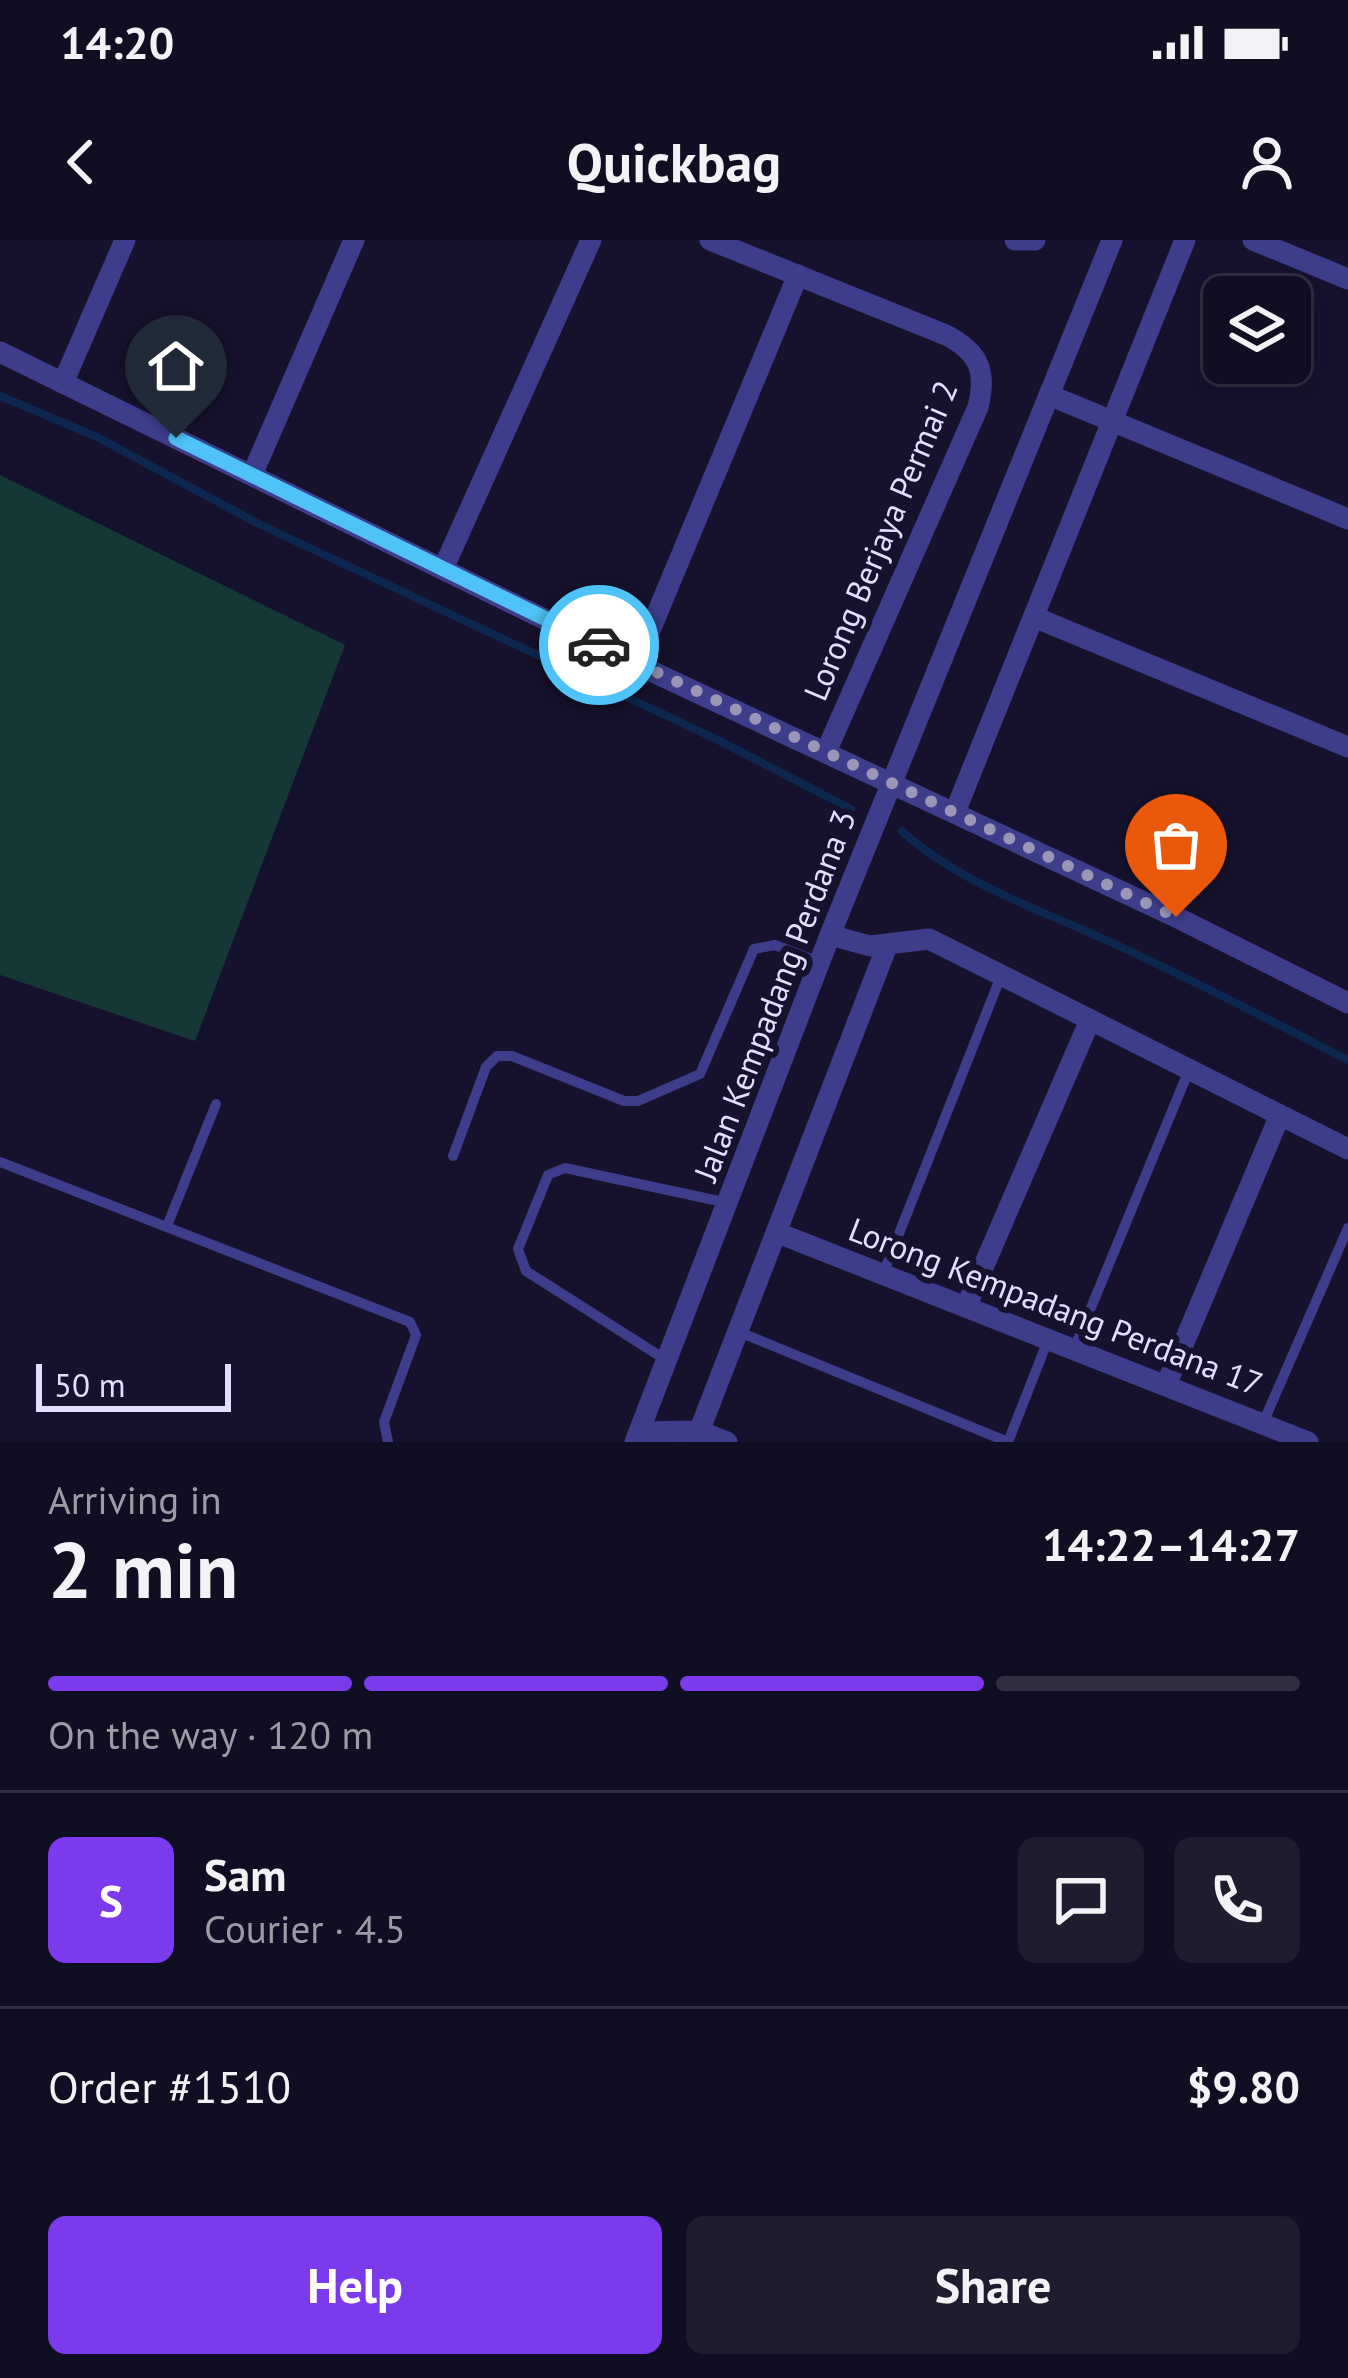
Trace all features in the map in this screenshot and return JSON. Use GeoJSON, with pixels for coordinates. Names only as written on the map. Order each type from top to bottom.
{"type":"FeatureCollection","features":[{"type":"Feature","properties":{"kind":"street"},"geometry":{"type":"LineString","coordinates":[[63,382],[125,240]]}},
{"type":"Feature","properties":{"kind":"street"},"geometry":{"type":"LineString","coordinates":[[252,475],[354,240]]}},
{"type":"Feature","properties":{"kind":"street"},"geometry":{"type":"LineString","coordinates":[[443,569],[591,240]]}},
{"type":"Feature","properties":{"kind":"street","name":"Lorong Berjaya Permai 2"},"geometry":{"type":"LineString","coordinates":[[710,240],[968,346],[980,363],[984,382],[978,407],[826,752]]}},
{"type":"Feature","properties":{"kind":"street"},"geometry":{"type":"LineString","coordinates":[[1015,240],[1035,240]]}},
{"type":"Feature","properties":{"kind":"street","name":"Jalan Kempadang Perdana 3"},"geometry":{"type":"LineString","coordinates":[[637,1437],[830,934],[1112,240]]}},
{"type":"Feature","properties":{"kind":"street"},"geometry":{"type":"LineString","coordinates":[[956,812],[1185,240]]}},
{"type":"Feature","properties":{"kind":"street"},"geometry":{"type":"LineString","coordinates":[[1253,240],[1348,280]]}},
{"type":"Feature","properties":{"kind":"street"},"geometry":{"type":"LineString","coordinates":[[636,664],[798,275]]}},
{"type":"Feature","properties":{"kind":"street","name":"Lorong Berjaya Permai 2"},"geometry":{"type":"LineString","coordinates":[[0,352],[636,664],[956,812],[1348,1003]]}},
{"type":"Feature","properties":{"kind":"street"},"geometry":{"type":"LineString","coordinates":[[1049,395],[1348,519]]}},
{"type":"Feature","properties":{"kind":"street"},"geometry":{"type":"LineString","coordinates":[[1034,617],[1348,747]]}},
{"type":"Feature","properties":{"kind":"street"},"geometry":{"type":"LineString","coordinates":[[830,934],[878,946],[929,939],[1348,1149]]}},
{"type":"Feature","properties":{"kind":"street"},"geometry":{"type":"LineString","coordinates":[[697,1437],[778,1233],[878,946]]}},
{"type":"Feature","properties":{"kind":"street"},"geometry":{"type":"LineString","coordinates":[[966,1307],[1090,1019]]}},
{"type":"Feature","properties":{"kind":"street"},"geometry":{"type":"LineString","coordinates":[[1167,1383],[1280,1115]]}},
{"type":"Feature","properties":{"kind":"street","name":"Lorong Kempadang Perdana 17"},"geometry":{"type":"LineString","coordinates":[[778,1233],[1167,1383],[1296,1440]]}},
{"type":"Feature","properties":{"kind":"street"},"geometry":{"type":"LineString","coordinates":[[637,1437],[727,1442]]}},
{"type":"Feature","properties":{"kind":"lane"},"geometry":{"type":"LineString","coordinates":[[453,1156],[487,1067],[497,1056],[512,1056],[624,1101],[638,1101],[700,1074],[754,949],[767,943],[819,962]]}},
{"type":"Feature","properties":{"kind":"lane"},"geometry":{"type":"LineString","coordinates":[[883,1274],[1001,976]]}},
{"type":"Feature","properties":{"kind":"lane"},"geometry":{"type":"LineString","coordinates":[[1074,1349],[1189,1070]]}},
{"type":"Feature","properties":{"kind":"lane"},"geometry":{"type":"LineString","coordinates":[[167,1226],[216,1104]]}},
{"type":"Feature","properties":{"kind":"lane"},"geometry":{"type":"LineString","coordinates":[[0,1162],[410,1322],[414,1342],[384,1422],[388,1442]]}},
{"type":"Feature","properties":{"kind":"lane"},"geometry":{"type":"LineString","coordinates":[[666,1360],[526,1271],[518,1249],[548,1174],[565,1168],[728,1203]]}},
{"type":"Feature","properties":{"kind":"lane"},"geometry":{"type":"LineString","coordinates":[[1263,1424],[1348,1228]]}},
{"type":"Feature","properties":{"kind":"lane"},"geometry":{"type":"LineString","coordinates":[[739,1332],[1008,1442],[1048,1340]]}},
{"type":"Feature","properties":{"kind":"green space"},"geometry":{"type":"Polygon","coordinates":[[[0,475],[345,645],[195,1041],[0,975],[0,475]]]}},
{"type":"Feature","properties":{"kind":"waterway"},"geometry":{"type":"LineString","coordinates":[[0,396],[97,437],[259,524],[718,740],[851,809]]}},
{"type":"Feature","properties":{"kind":"waterway"},"geometry":{"type":"LineString","coordinates":[[902,831],[979,883],[1151,961],[1348,1060]]}},
{"type":"Feature","properties":{"kind":"way so far"},"geometry":{"type":"LineString","coordinates":[[599,645],[1176,917]]}},
{"type":"Feature","properties":{"kind":"route"},"geometry":{"type":"LineString","coordinates":[[176,438],[599,645]]}}]}
